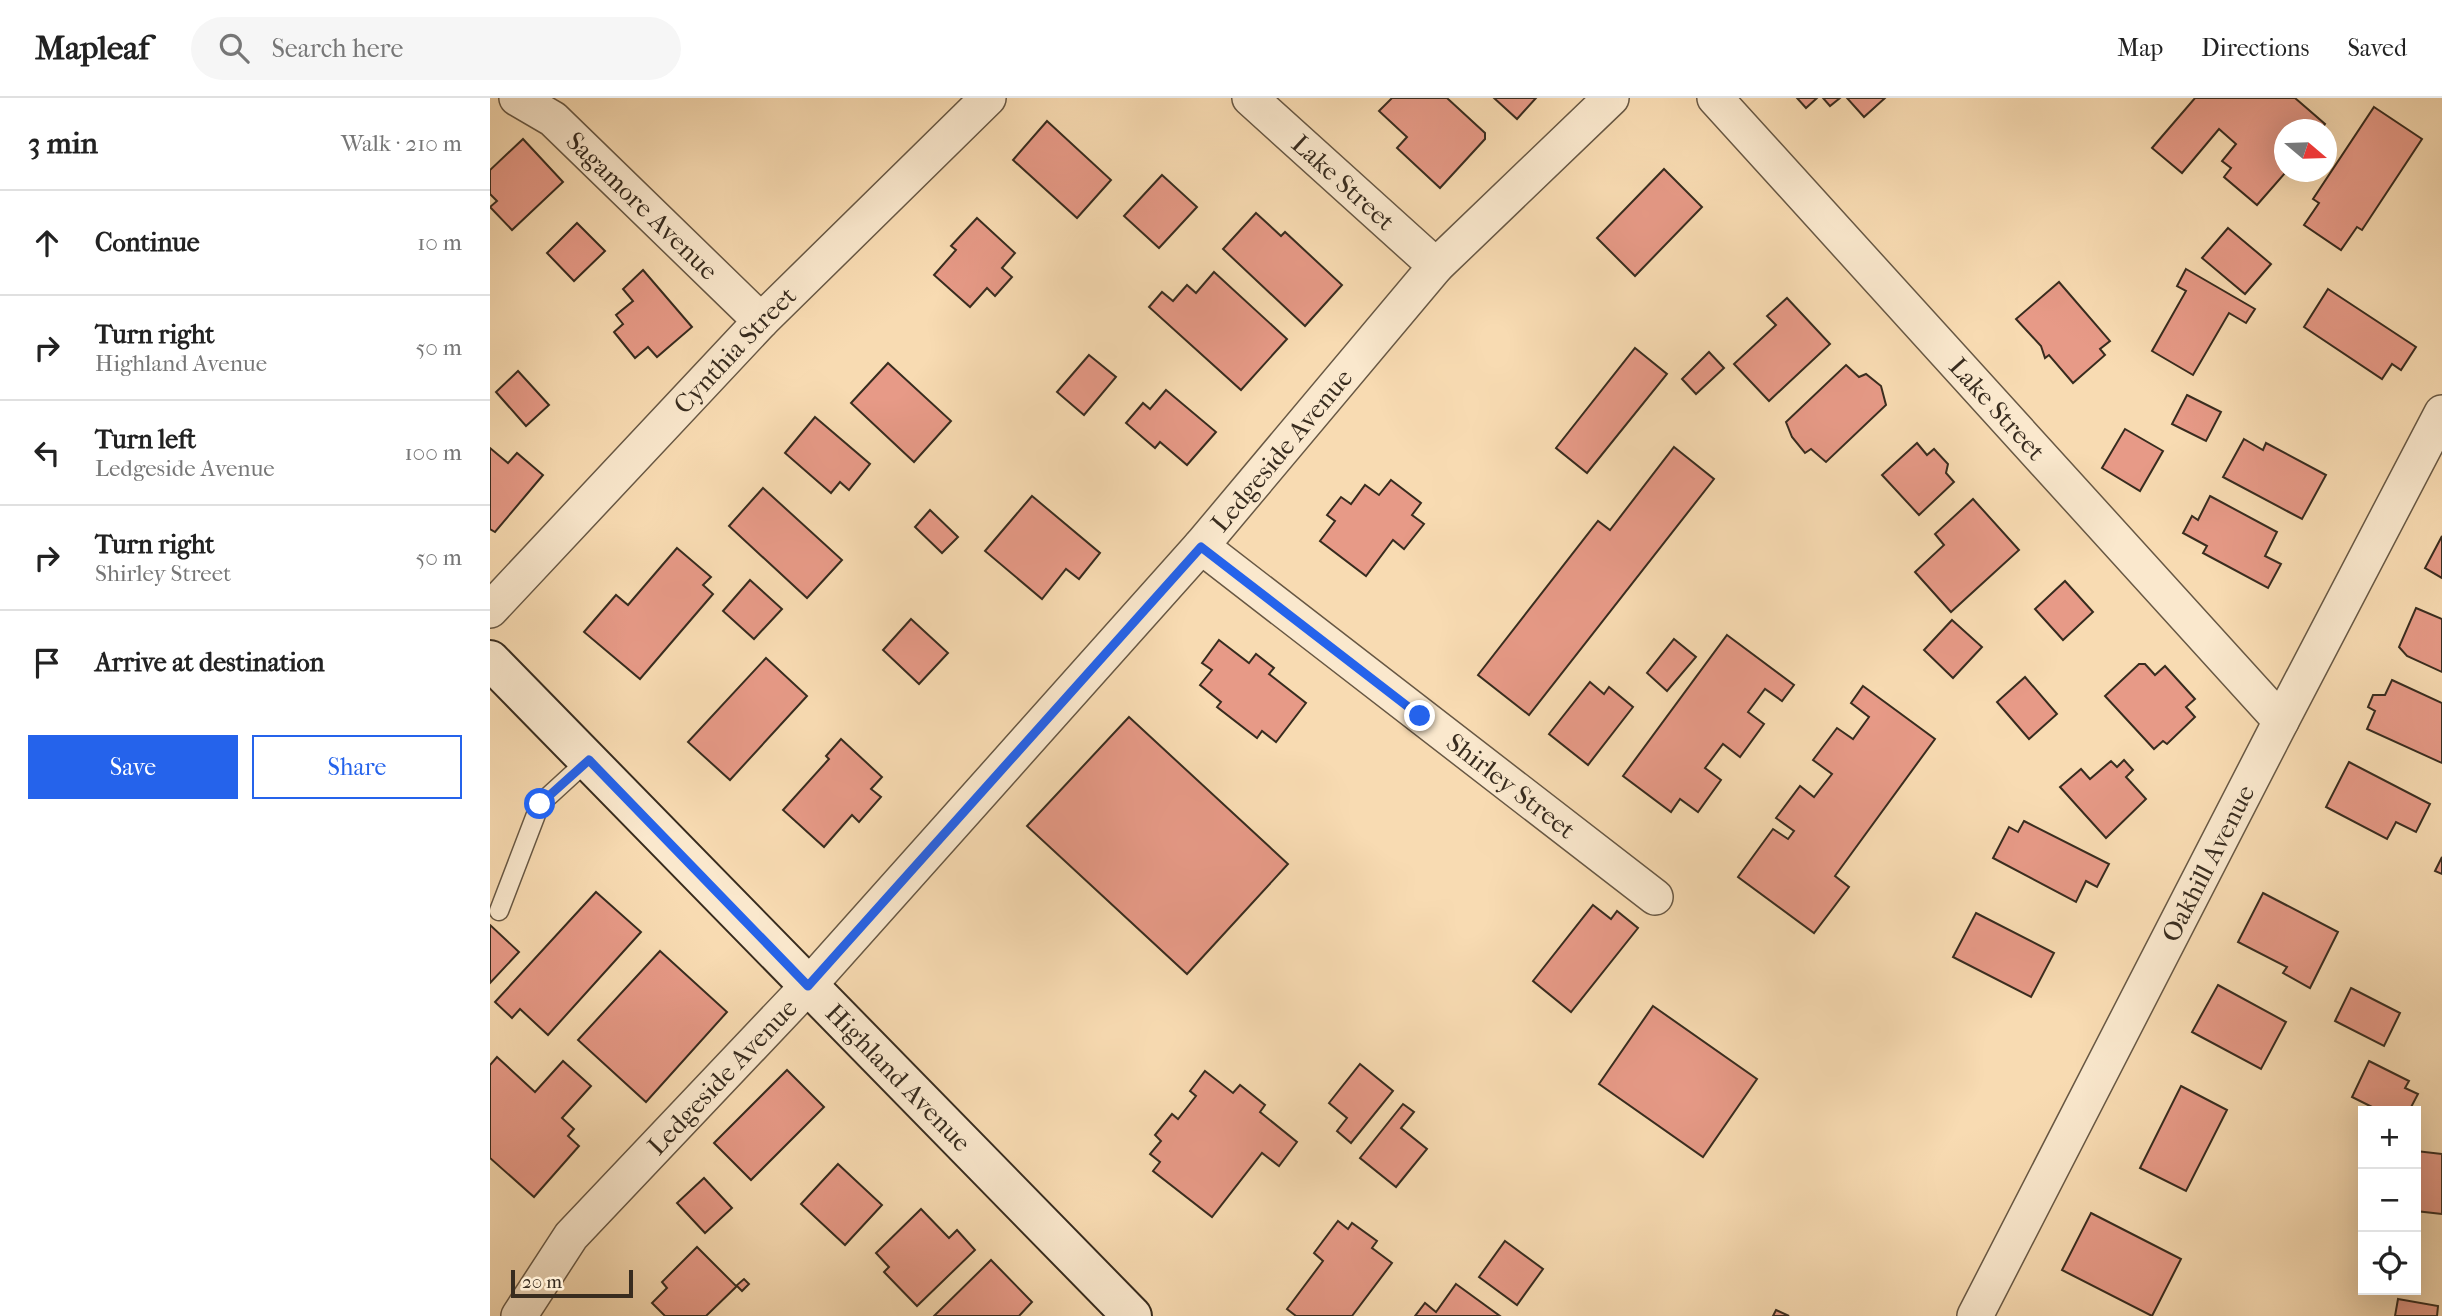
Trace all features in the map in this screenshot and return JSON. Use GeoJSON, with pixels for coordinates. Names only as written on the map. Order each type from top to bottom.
{"type":"FeatureCollection","features":[{"type":"Feature","properties":{"kind":"main road","name":"Highland Avenue"},"geometry":{"type":"LineString","coordinates":[[490,660],[1132,1316]]}},
{"type":"Feature","properties":{"kind":"street","name":"Sagamore Avenue"},"geometry":{"type":"LineString","coordinates":[[517,98],[553,119],[761,321]]}},
{"type":"Feature","properties":{"kind":"street","name":"Cynthia Street"},"geometry":{"type":"LineString","coordinates":[[490,610],[761,321],[988,98]]}},
{"type":"Feature","properties":{"kind":"street","name":"Lake Street"},"geometry":{"type":"LineString","coordinates":[[1250,98],[1436,266]]}},
{"type":"Feature","properties":{"kind":"street","name":"Ledgeside Avenue"},"geometry":{"type":"LineString","coordinates":[[519,1316],[571,1236],[808,986],[1201,547],[1436,266],[1611,98]]}},
{"type":"Feature","properties":{"kind":"street","name":"Lake Street"},"geometry":{"type":"LineString","coordinates":[[1716,98],[2281,721]]}},
{"type":"Feature","properties":{"kind":"street","name":"Oakhill Avenue"},"geometry":{"type":"LineString","coordinates":[[1975,1316],[2442,413]]}},
{"type":"Feature","properties":{"kind":"street","name":"Shirley Street"},"geometry":{"type":"LineString","coordinates":[[1201,547],[1655,897]]}},
{"type":"Feature","properties":{"kind":"lane"},"geometry":{"type":"LineString","coordinates":[[499,911],[540,804],[589,760]]}},
{"type":"Feature","properties":{"kind":"building"},"geometry":{"type":"Polygon","coordinates":[[[1392,98],[1447,98],[1485,133],[1485,139],[1440,188],[1397,148],[1407,137],[1379,111],[1392,98]]]}},
{"type":"Feature","properties":{"kind":"building"},"geometry":{"type":"Polygon","coordinates":[[[1494,98],[1536,98],[1517,119],[1494,98]]]}},
{"type":"Feature","properties":{"kind":"building"},"geometry":{"type":"Polygon","coordinates":[[[1797,98],[1817,98],[1806,108],[1797,98]]]}},
{"type":"Feature","properties":{"kind":"building"},"geometry":{"type":"Polygon","coordinates":[[[1823,98],[1840,98],[1830,106],[1823,98]]]}},
{"type":"Feature","properties":{"kind":"building"},"geometry":{"type":"Polygon","coordinates":[[[1847,98],[1885,98],[1864,117],[1847,98]]]}},
{"type":"Feature","properties":{"kind":"building"},"geometry":{"type":"Polygon","coordinates":[[[2195,98],[2295,98],[2319,119],[2274,119],[2274,182],[2277,182],[2257,205],[2224,177],[2231,168],[2222,161],[2236,144],[2219,129],[2182,173],[2152,148],[2195,98]]]}},
{"type":"Feature","properties":{"kind":"building"},"geometry":{"type":"Polygon","coordinates":[[[2374,107],[2422,139],[2362,230],[2357,227],[2341,250],[2304,225],[2319,203],[2313,199],[2324,182],[2337,182],[2337,163],[2374,107]]]}},
{"type":"Feature","properties":{"kind":"building"},"geometry":{"type":"Polygon","coordinates":[[[1047,121],[1111,180],[1077,218],[1013,160],[1047,121]]]}},
{"type":"Feature","properties":{"kind":"building"},"geometry":{"type":"Polygon","coordinates":[[[523,139],[563,182],[512,230],[490,207],[497,201],[490,194],[490,170],[523,139]]]}},
{"type":"Feature","properties":{"kind":"building"},"geometry":{"type":"Polygon","coordinates":[[[1664,169],[1702,207],[1635,276],[1597,238],[1664,169]]]}},
{"type":"Feature","properties":{"kind":"building"},"geometry":{"type":"Polygon","coordinates":[[[1162,175],[1197,207],[1159,248],[1124,216],[1162,175]]]}},
{"type":"Feature","properties":{"kind":"building"},"geometry":{"type":"Polygon","coordinates":[[[1256,213],[1281,236],[1285,232],[1342,285],[1305,326],[1223,249],[1256,213]]]}},
{"type":"Feature","properties":{"kind":"building"},"geometry":{"type":"Polygon","coordinates":[[[977,218],[1015,253],[1002,268],[1012,277],[995,296],[987,288],[970,307],[934,275],[956,250],[951,246],[977,218]]]}},
{"type":"Feature","properties":{"kind":"building"},"geometry":{"type":"Polygon","coordinates":[[[577,223],[605,251],[574,281],[547,253],[577,223]]]}},
{"type":"Feature","properties":{"kind":"building"},"geometry":{"type":"Polygon","coordinates":[[[2228,228],[2271,264],[2245,294],[2202,258],[2228,228]]]}},
{"type":"Feature","properties":{"kind":"building"},"geometry":{"type":"Polygon","coordinates":[[[2186,269],[2255,309],[2246,323],[2229,313],[2193,375],[2152,351],[2186,291],[2177,286],[2186,269]]]}},
{"type":"Feature","properties":{"kind":"building"},"geometry":{"type":"Polygon","coordinates":[[[643,270],[692,327],[657,357],[648,347],[635,358],[614,332],[623,324],[616,315],[633,301],[623,289],[643,270]]]}},
{"type":"Feature","properties":{"kind":"building"},"geometry":{"type":"Polygon","coordinates":[[[1214,272],[1287,339],[1241,390],[1149,307],[1162,292],[1173,301],[1187,285],[1196,293],[1214,272]]]}},
{"type":"Feature","properties":{"kind":"building"},"geometry":{"type":"Polygon","coordinates":[[[2059,282],[2110,341],[2100,349],[2105,355],[2073,383],[2049,355],[2045,358],[2041,346],[2016,319],[2059,282]]]}},
{"type":"Feature","properties":{"kind":"building"},"geometry":{"type":"Polygon","coordinates":[[[2328,289],[2416,347],[2401,370],[2392,364],[2382,379],[2304,327],[2328,289]]]}},
{"type":"Feature","properties":{"kind":"building"},"geometry":{"type":"Polygon","coordinates":[[[1787,298],[1830,344],[1769,401],[1734,364],[1776,325],[1767,316],[1787,298]]]}},
{"type":"Feature","properties":{"kind":"building"},"geometry":{"type":"Polygon","coordinates":[[[1635,348],[1667,374],[1587,473],[1556,448],[1635,348]]]}},
{"type":"Feature","properties":{"kind":"building"},"geometry":{"type":"Polygon","coordinates":[[[1709,352],[1724,368],[1696,394],[1682,379],[1709,352]]]}},
{"type":"Feature","properties":{"kind":"building"},"geometry":{"type":"Polygon","coordinates":[[[1089,355],[1116,377],[1084,415],[1057,392],[1089,355]]]}},
{"type":"Feature","properties":{"kind":"building"},"geometry":{"type":"Polygon","coordinates":[[[888,363],[951,421],[914,462],[851,403],[888,363]]]}},
{"type":"Feature","properties":{"kind":"building"},"geometry":{"type":"Polygon","coordinates":[[[1846,365],[1859,377],[1866,374],[1881,386],[1886,405],[1826,462],[1811,449],[1805,453],[1792,437],[1786,422],[1846,365]]]}},
{"type":"Feature","properties":{"kind":"building"},"geometry":{"type":"Polygon","coordinates":[[[518,371],[549,405],[526,426],[496,392],[518,371]]]}},
{"type":"Feature","properties":{"kind":"building"},"geometry":{"type":"Polygon","coordinates":[[[1166,390],[1216,432],[1187,465],[1160,442],[1155,448],[1126,423],[1143,403],[1150,409],[1166,390]]]}},
{"type":"Feature","properties":{"kind":"building"},"geometry":{"type":"Polygon","coordinates":[[[2187,395],[2221,412],[2206,441],[2172,424],[2187,395]]]}},
{"type":"Feature","properties":{"kind":"building"},"geometry":{"type":"Polygon","coordinates":[[[815,417],[870,464],[849,490],[840,482],[831,493],[785,453],[815,417]]]}},
{"type":"Feature","properties":{"kind":"building"},"geometry":{"type":"Polygon","coordinates":[[[2125,429],[2163,451],[2140,491],[2102,468],[2125,429]]]}},
{"type":"Feature","properties":{"kind":"building"},"geometry":{"type":"Polygon","coordinates":[[[2244,439],[2263,450],[2266,443],[2326,475],[2302,519],[2223,477],[2244,439]]]}},
{"type":"Feature","properties":{"kind":"building"},"geometry":{"type":"Polygon","coordinates":[[[1917,443],[1927,455],[1934,449],[1948,464],[1946,473],[1954,482],[1919,515],[1882,475],[1917,443]]]}},
{"type":"Feature","properties":{"kind":"building"},"geometry":{"type":"Polygon","coordinates":[[[1674,447],[1714,479],[1529,715],[1478,675],[1598,521],[1610,530],[1674,447]]]}},
{"type":"Feature","properties":{"kind":"building"},"geometry":{"type":"Polygon","coordinates":[[[490,448],[508,463],[517,453],[543,475],[495,532],[490,529],[490,448]]]}},
{"type":"Feature","properties":{"kind":"building"},"geometry":{"type":"Polygon","coordinates":[[[1391,480],[1421,503],[1412,515],[1424,524],[1404,549],[1393,540],[1366,576],[1320,541],[1335,521],[1327,515],[1341,497],[1351,504],[1365,485],[1379,495],[1391,480]]]}},
{"type":"Feature","properties":{"kind":"building"},"geometry":{"type":"Polygon","coordinates":[[[763,488],[842,560],[807,598],[729,526],[763,488]]]}},
{"type":"Feature","properties":{"kind":"building"},"geometry":{"type":"Polygon","coordinates":[[[1032,496],[1100,553],[1079,579],[1066,569],[1042,599],[985,551],[1032,496]]]}},
{"type":"Feature","properties":{"kind":"building"},"geometry":{"type":"Polygon","coordinates":[[[2210,496],[2277,532],[2265,556],[2281,564],[2268,588],[2203,553],[2207,546],[2183,533],[2192,516],[2198,520],[2210,496]]]}},
{"type":"Feature","properties":{"kind":"building"},"geometry":{"type":"Polygon","coordinates":[[[1973,499],[2019,550],[1951,612],[1915,572],[1944,545],[1935,534],[1973,499]]]}},
{"type":"Feature","properties":{"kind":"building"},"geometry":{"type":"Polygon","coordinates":[[[930,510],[958,537],[942,553],[915,527],[930,510]]]}},
{"type":"Feature","properties":{"kind":"building"},"geometry":{"type":"Polygon","coordinates":[[[2442,536],[2442,578],[2425,568],[2442,536]]]}},
{"type":"Feature","properties":{"kind":"building"},"geometry":{"type":"Polygon","coordinates":[[[677,548],[711,577],[703,585],[713,594],[640,679],[584,632],[616,595],[628,605],[677,548]]]}},
{"type":"Feature","properties":{"kind":"building"},"geometry":{"type":"Polygon","coordinates":[[[750,580],[782,609],[754,639],[723,611],[750,580]]]}},
{"type":"Feature","properties":{"kind":"building"},"geometry":{"type":"Polygon","coordinates":[[[2065,581],[2093,612],[2063,640],[2035,609],[2065,581]]]}},
{"type":"Feature","properties":{"kind":"building"},"geometry":{"type":"Polygon","coordinates":[[[2416,608],[2442,619],[2442,672],[2407,656],[2399,647],[2416,608]]]}},
{"type":"Feature","properties":{"kind":"building"},"geometry":{"type":"Polygon","coordinates":[[[911,619],[948,653],[919,684],[883,650],[911,619]]]}},
{"type":"Feature","properties":{"kind":"building"},"geometry":{"type":"Polygon","coordinates":[[[1952,620],[1982,647],[1953,678],[1924,650],[1952,620]]]}},
{"type":"Feature","properties":{"kind":"building"},"geometry":{"type":"Polygon","coordinates":[[[1727,635],[1794,685],[1782,701],[1765,689],[1748,712],[1764,724],[1740,757],[1723,744],[1705,768],[1721,780],[1698,812],[1680,799],[1671,812],[1623,776],[1727,635]]]}},
{"type":"Feature","properties":{"kind":"building"},"geometry":{"type":"Polygon","coordinates":[[[1674,639],[1696,657],[1667,691],[1647,673],[1674,639]]]}},
{"type":"Feature","properties":{"kind":"building"},"geometry":{"type":"Polygon","coordinates":[[[1219,640],[1249,663],[1256,654],[1274,668],[1269,674],[1306,703],[1276,742],[1262,731],[1257,738],[1217,707],[1221,702],[1200,685],[1212,670],[1202,663],[1219,640]]]}},
{"type":"Feature","properties":{"kind":"building"},"geometry":{"type":"Polygon","coordinates":[[[766,658],[807,696],[730,780],[688,742],[766,658]]]}},
{"type":"Feature","properties":{"kind":"building"},"geometry":{"type":"Polygon","coordinates":[[[2139,664],[2145,664],[2155,675],[2165,666],[2195,699],[2186,707],[2195,717],[2167,744],[2163,741],[2154,749],[2105,696],[2139,664]]]}},
{"type":"Feature","properties":{"kind":"building"},"geometry":{"type":"Polygon","coordinates":[[[2025,677],[2057,714],[2029,739],[1997,702],[2025,677]]]}},
{"type":"Feature","properties":{"kind":"building"},"geometry":{"type":"Polygon","coordinates":[[[2392,680],[2442,703],[2442,763],[2367,729],[2375,711],[2368,707],[2373,695],[2385,695],[2392,680]]]}},
{"type":"Feature","properties":{"kind":"building"},"geometry":{"type":"Polygon","coordinates":[[[1590,682],[1604,694],[1609,687],[1633,707],[1588,765],[1549,734],[1590,682]]]}},
{"type":"Feature","properties":{"kind":"building"},"geometry":{"type":"Polygon","coordinates":[[[1863,686],[1935,739],[1835,876],[1849,887],[1814,933],[1738,877],[1773,829],[1788,839],[1794,831],[1776,818],[1800,786],[1814,797],[1832,774],[1813,760],[1837,728],[1853,739],[1869,717],[1851,703],[1863,686]]]}},
{"type":"Feature","properties":{"kind":"building"},"geometry":{"type":"Polygon","coordinates":[[[1129,717],[1288,864],[1187,974],[1027,826],[1129,717]]]}},
{"type":"Feature","properties":{"kind":"building"},"geometry":{"type":"Polygon","coordinates":[[[841,739],[882,777],[871,789],[881,797],[859,822],[852,815],[824,847],[783,810],[829,759],[826,756],[841,739]]]}},
{"type":"Feature","properties":{"kind":"building"},"geometry":{"type":"Polygon","coordinates":[[[2124,760],[2133,770],[2126,777],[2146,799],[2106,838],[2060,787],[2081,769],[2090,779],[2111,761],[2117,767],[2124,760]]]}},
{"type":"Feature","properties":{"kind":"building"},"geometry":{"type":"Polygon","coordinates":[[[2349,762],[2430,804],[2416,832],[2396,822],[2387,839],[2326,807],[2349,762]]]}},
{"type":"Feature","properties":{"kind":"building"},"geometry":{"type":"Polygon","coordinates":[[[2024,821],[2109,864],[2097,887],[2086,881],[2076,902],[1993,858],[2009,827],[2018,832],[2024,821]]]}},
{"type":"Feature","properties":{"kind":"building"},"geometry":{"type":"Polygon","coordinates":[[[2442,857],[2442,874],[2435,871],[2442,857]]]}},
{"type":"Feature","properties":{"kind":"building"},"geometry":{"type":"Polygon","coordinates":[[[596,892],[641,932],[548,1035],[520,1009],[512,1018],[495,1002],[596,892]]]}},
{"type":"Feature","properties":{"kind":"building"},"geometry":{"type":"Polygon","coordinates":[[[2263,893],[2338,932],[2310,988],[2283,973],[2287,967],[2238,942],[2263,893]]]}},
{"type":"Feature","properties":{"kind":"building"},"geometry":{"type":"Polygon","coordinates":[[[1593,905],[1611,919],[1617,911],[1638,928],[1571,1012],[1533,981],[1593,905]]]}},
{"type":"Feature","properties":{"kind":"building"},"geometry":{"type":"Polygon","coordinates":[[[1976,913],[2054,953],[2031,997],[1953,957],[1976,913]]]}},
{"type":"Feature","properties":{"kind":"building"},"geometry":{"type":"Polygon","coordinates":[[[490,925],[519,952],[490,983],[490,925]]]}},
{"type":"Feature","properties":{"kind":"building"},"geometry":{"type":"Polygon","coordinates":[[[660,951],[727,1012],[646,1102],[578,1040],[660,951]]]}},
{"type":"Feature","properties":{"kind":"building"},"geometry":{"type":"Polygon","coordinates":[[[2218,985],[2286,1022],[2261,1069],[2192,1032],[2218,985]]]}},
{"type":"Feature","properties":{"kind":"building"},"geometry":{"type":"Polygon","coordinates":[[[2351,988],[2400,1013],[2384,1046],[2335,1021],[2351,988]]]}},
{"type":"Feature","properties":{"kind":"building"},"geometry":{"type":"Polygon","coordinates":[[[1653,1006],[1757,1079],[1703,1157],[1599,1084],[1653,1006]]]}},
{"type":"Feature","properties":{"kind":"building"},"geometry":{"type":"Polygon","coordinates":[[[497,1057],[535,1092],[563,1061],[591,1086],[562,1118],[574,1129],[568,1136],[579,1146],[534,1197],[490,1158],[490,1065],[497,1057]]]}},
{"type":"Feature","properties":{"kind":"building"},"geometry":{"type":"Polygon","coordinates":[[[2369,1061],[2409,1081],[2405,1088],[2418,1094],[2412,1106],[2370,1106],[2352,1097],[2369,1061]]]}},
{"type":"Feature","properties":{"kind":"building"},"geometry":{"type":"Polygon","coordinates":[[[1360,1064],[1393,1091],[1351,1143],[1337,1131],[1347,1118],[1329,1103],[1360,1064]]]}},
{"type":"Feature","properties":{"kind":"building"},"geometry":{"type":"Polygon","coordinates":[[[787,1070],[824,1107],[751,1180],[714,1143],[787,1070]]]}},
{"type":"Feature","properties":{"kind":"building"},"geometry":{"type":"Polygon","coordinates":[[[1205,1071],[1233,1093],[1240,1085],[1265,1105],[1260,1112],[1297,1142],[1279,1166],[1262,1153],[1212,1217],[1153,1171],[1160,1162],[1150,1154],[1161,1141],[1155,1135],[1172,1114],[1178,1119],[1196,1096],[1190,1091],[1205,1071]]]}},
{"type":"Feature","properties":{"kind":"building"},"geometry":{"type":"Polygon","coordinates":[[[2181,1086],[2227,1110],[2186,1191],[2140,1168],[2181,1086]]]}},
{"type":"Feature","properties":{"kind":"building"},"geometry":{"type":"Polygon","coordinates":[[[1403,1104],[1414,1112],[1401,1128],[1427,1149],[1396,1187],[1360,1158],[1403,1104]]]}},
{"type":"Feature","properties":{"kind":"building"},"geometry":{"type":"Polygon","coordinates":[[[2421,1152],[2442,1154],[2442,1214],[2421,1212],[2421,1152]]]}},
{"type":"Feature","properties":{"kind":"building"},"geometry":{"type":"Polygon","coordinates":[[[838,1164],[882,1205],[845,1245],[801,1204],[838,1164]]]}},
{"type":"Feature","properties":{"kind":"building"},"geometry":{"type":"Polygon","coordinates":[[[704,1178],[732,1208],[705,1233],[677,1203],[704,1178]]]}},
{"type":"Feature","properties":{"kind":"building"},"geometry":{"type":"Polygon","coordinates":[[[921,1209],[949,1238],[957,1230],[975,1250],[917,1306],[884,1272],[889,1267],[876,1253],[921,1209]]]}},
{"type":"Feature","properties":{"kind":"building"},"geometry":{"type":"Polygon","coordinates":[[[2091,1213],[2181,1259],[2152,1316],[2062,1270],[2091,1213]]]}},
{"type":"Feature","properties":{"kind":"building"},"geometry":{"type":"Polygon","coordinates":[[[1338,1221],[1348,1229],[1352,1223],[1377,1241],[1372,1248],[1392,1263],[1352,1316],[1296,1316],[1287,1309],[1323,1261],[1314,1253],[1338,1221]]]}},
{"type":"Feature","properties":{"kind":"building"},"geometry":{"type":"Polygon","coordinates":[[[1505,1241],[1543,1269],[1517,1305],[1479,1277],[1505,1241]]]}},
{"type":"Feature","properties":{"kind":"building"},"geometry":{"type":"Polygon","coordinates":[[[697,1247],[736,1286],[744,1279],[749,1284],[742,1291],[737,1286],[706,1316],[665,1316],[652,1303],[667,1288],[662,1282],[697,1247]]]}},
{"type":"Feature","properties":{"kind":"building"},"geometry":{"type":"Polygon","coordinates":[[[991,1260],[1032,1302],[1019,1316],[934,1316],[991,1260]]]}},
{"type":"Feature","properties":{"kind":"building"},"geometry":{"type":"Polygon","coordinates":[[[1456,1284],[1500,1316],[1415,1316],[1425,1303],[1436,1312],[1456,1284]]]}},
{"type":"Feature","properties":{"kind":"building"},"geometry":{"type":"Polygon","coordinates":[[[2398,1299],[2438,1306],[2437,1316],[2395,1316],[2398,1299]]]}},
{"type":"Feature","properties":{"kind":"building"},"geometry":{"type":"Polygon","coordinates":[[[1776,1310],[1789,1316],[1773,1316],[1776,1310]]]}},
{"type":"Feature","properties":{"kind":"route"},"geometry":{"type":"LineString","coordinates":[[540,804],[589,760],[808,986],[1201,547],[1420,716]]}}]}
